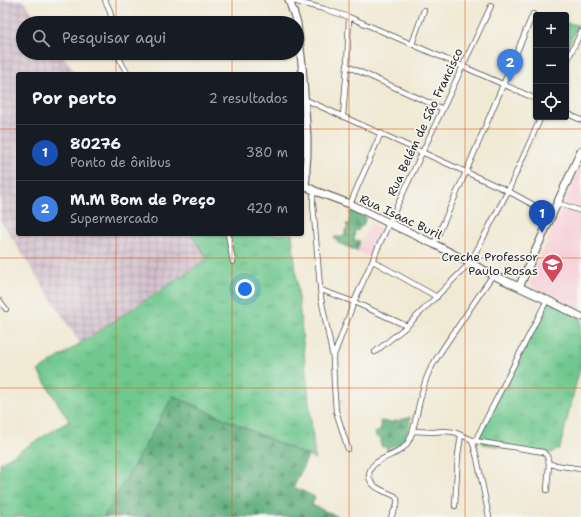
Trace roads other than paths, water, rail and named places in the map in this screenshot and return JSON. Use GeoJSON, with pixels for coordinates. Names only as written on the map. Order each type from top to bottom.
{"type":"FeatureCollection","features":[{"type":"Feature","properties":{"kind":"main road"},"geometry":{"type":"LineString","coordinates":[[289,0],[295,16]]}},
{"type":"Feature","properties":{"kind":"main road"},"geometry":{"type":"LineString","coordinates":[[300,60],[302,72]]}},
{"type":"Feature","properties":{"kind":"main road"},"geometry":{"type":"LineString","coordinates":[[304,99],[307,138],[307,156],[304,168],[306,170],[304,181]]}},
{"type":"Feature","properties":{"kind":"main road"},"geometry":{"type":"LineString","coordinates":[[519,287],[581,150]]}},
{"type":"Feature","properties":{"kind":"main road","name":"Rua Isaac Buril"},"geometry":{"type":"LineString","coordinates":[[304,187],[311,191],[315,191],[350,204],[434,244],[492,275],[581,317]]}},
{"type":"Feature","properties":{"kind":"street"},"geometry":{"type":"LineString","coordinates":[[105,0],[111,16]]}},
{"type":"Feature","properties":{"kind":"street"},"geometry":{"type":"LineString","coordinates":[[289,0],[349,17],[533,98]]}},
{"type":"Feature","properties":{"kind":"street","name":"Rua Belém de São Francisco"},"geometry":{"type":"LineString","coordinates":[[333,358],[354,302],[491,6]]}},
{"type":"Feature","properties":{"kind":"street"},"geometry":{"type":"LineString","coordinates":[[412,44],[424,10]]}},
{"type":"Feature","properties":{"kind":"street"},"geometry":{"type":"LineString","coordinates":[[434,244],[533,14]]}},
{"type":"Feature","properties":{"kind":"street"},"geometry":{"type":"LineString","coordinates":[[343,116],[349,17]]}},
{"type":"Feature","properties":{"kind":"street"},"geometry":{"type":"LineString","coordinates":[[569,57],[581,32]]}},
{"type":"Feature","properties":{"kind":"street"},"geometry":{"type":"LineString","coordinates":[[120,60],[127,72]]}},
{"type":"Feature","properties":{"kind":"street"},"geometry":{"type":"LineString","coordinates":[[347,66],[443,109]]}},
{"type":"Feature","properties":{"kind":"street"},"geometry":{"type":"LineString","coordinates":[[304,99],[508,191],[552,215]]}},
{"type":"Feature","properties":{"kind":"street"},"geometry":{"type":"LineString","coordinates":[[569,114],[581,120]]}},
{"type":"Feature","properties":{"kind":"street"},"geometry":{"type":"LineString","coordinates":[[375,352],[407,326],[470,263],[508,191],[540,120]]}},
{"type":"Feature","properties":{"kind":"street"},"geometry":{"type":"LineString","coordinates":[[350,204],[381,133]]}},
{"type":"Feature","properties":{"kind":"street","name":"Rua Belém de São Francisco"},"geometry":{"type":"LineString","coordinates":[[315,191],[313,211],[321,298],[333,358],[336,411],[348,449]]}},
{"type":"Feature","properties":{"kind":"street"},"geometry":{"type":"LineString","coordinates":[[557,203],[581,211]]}},
{"type":"Feature","properties":{"kind":"street"},"geometry":{"type":"LineString","coordinates":[[228,236],[233,262]]}},
{"type":"Feature","properties":{"kind":"street"},"geometry":{"type":"LineString","coordinates":[[373,261],[437,297]]}},
{"type":"Feature","properties":{"kind":"street"},"geometry":{"type":"LineString","coordinates":[[391,517],[397,504],[397,498],[373,484],[370,480],[370,471],[374,464],[397,453],[409,442],[429,373],[444,346],[492,275]]}},
{"type":"Feature","properties":{"kind":"street"},"geometry":{"type":"LineString","coordinates":[[321,290],[354,302],[407,326]]}},
{"type":"Feature","properties":{"kind":"street"},"geometry":{"type":"LineString","coordinates":[[489,517],[473,440],[547,300]]}},
{"type":"Feature","properties":{"kind":"street"},"geometry":{"type":"LineString","coordinates":[[0,301],[6,309]]}},
{"type":"Feature","properties":{"kind":"street"},"geometry":{"type":"LineString","coordinates":[[413,431],[454,432],[473,440],[543,452],[547,456],[549,464],[547,490]]}},
{"type":"Feature","properties":{"kind":"street"},"geometry":{"type":"LineString","coordinates":[[455,506],[458,455],[461,435]]}},
{"type":"Feature","properties":{"kind":"street"},"geometry":{"type":"LineString","coordinates":[[549,464],[581,469]]}},
{"type":"Feature","properties":{"kind":"place","name":"M.M Bom de Preço"},"geometry":{"type":"Point","coordinates":[510,82]}},
{"type":"Feature","properties":{"kind":"place","name":"80276"},"geometry":{"type":"Point","coordinates":[542,233]}},
{"type":"Feature","properties":{"kind":"place","name":"Creche Professor Paulo Rosas"},"geometry":{"type":"Point","coordinates":[553,284]}}]}
